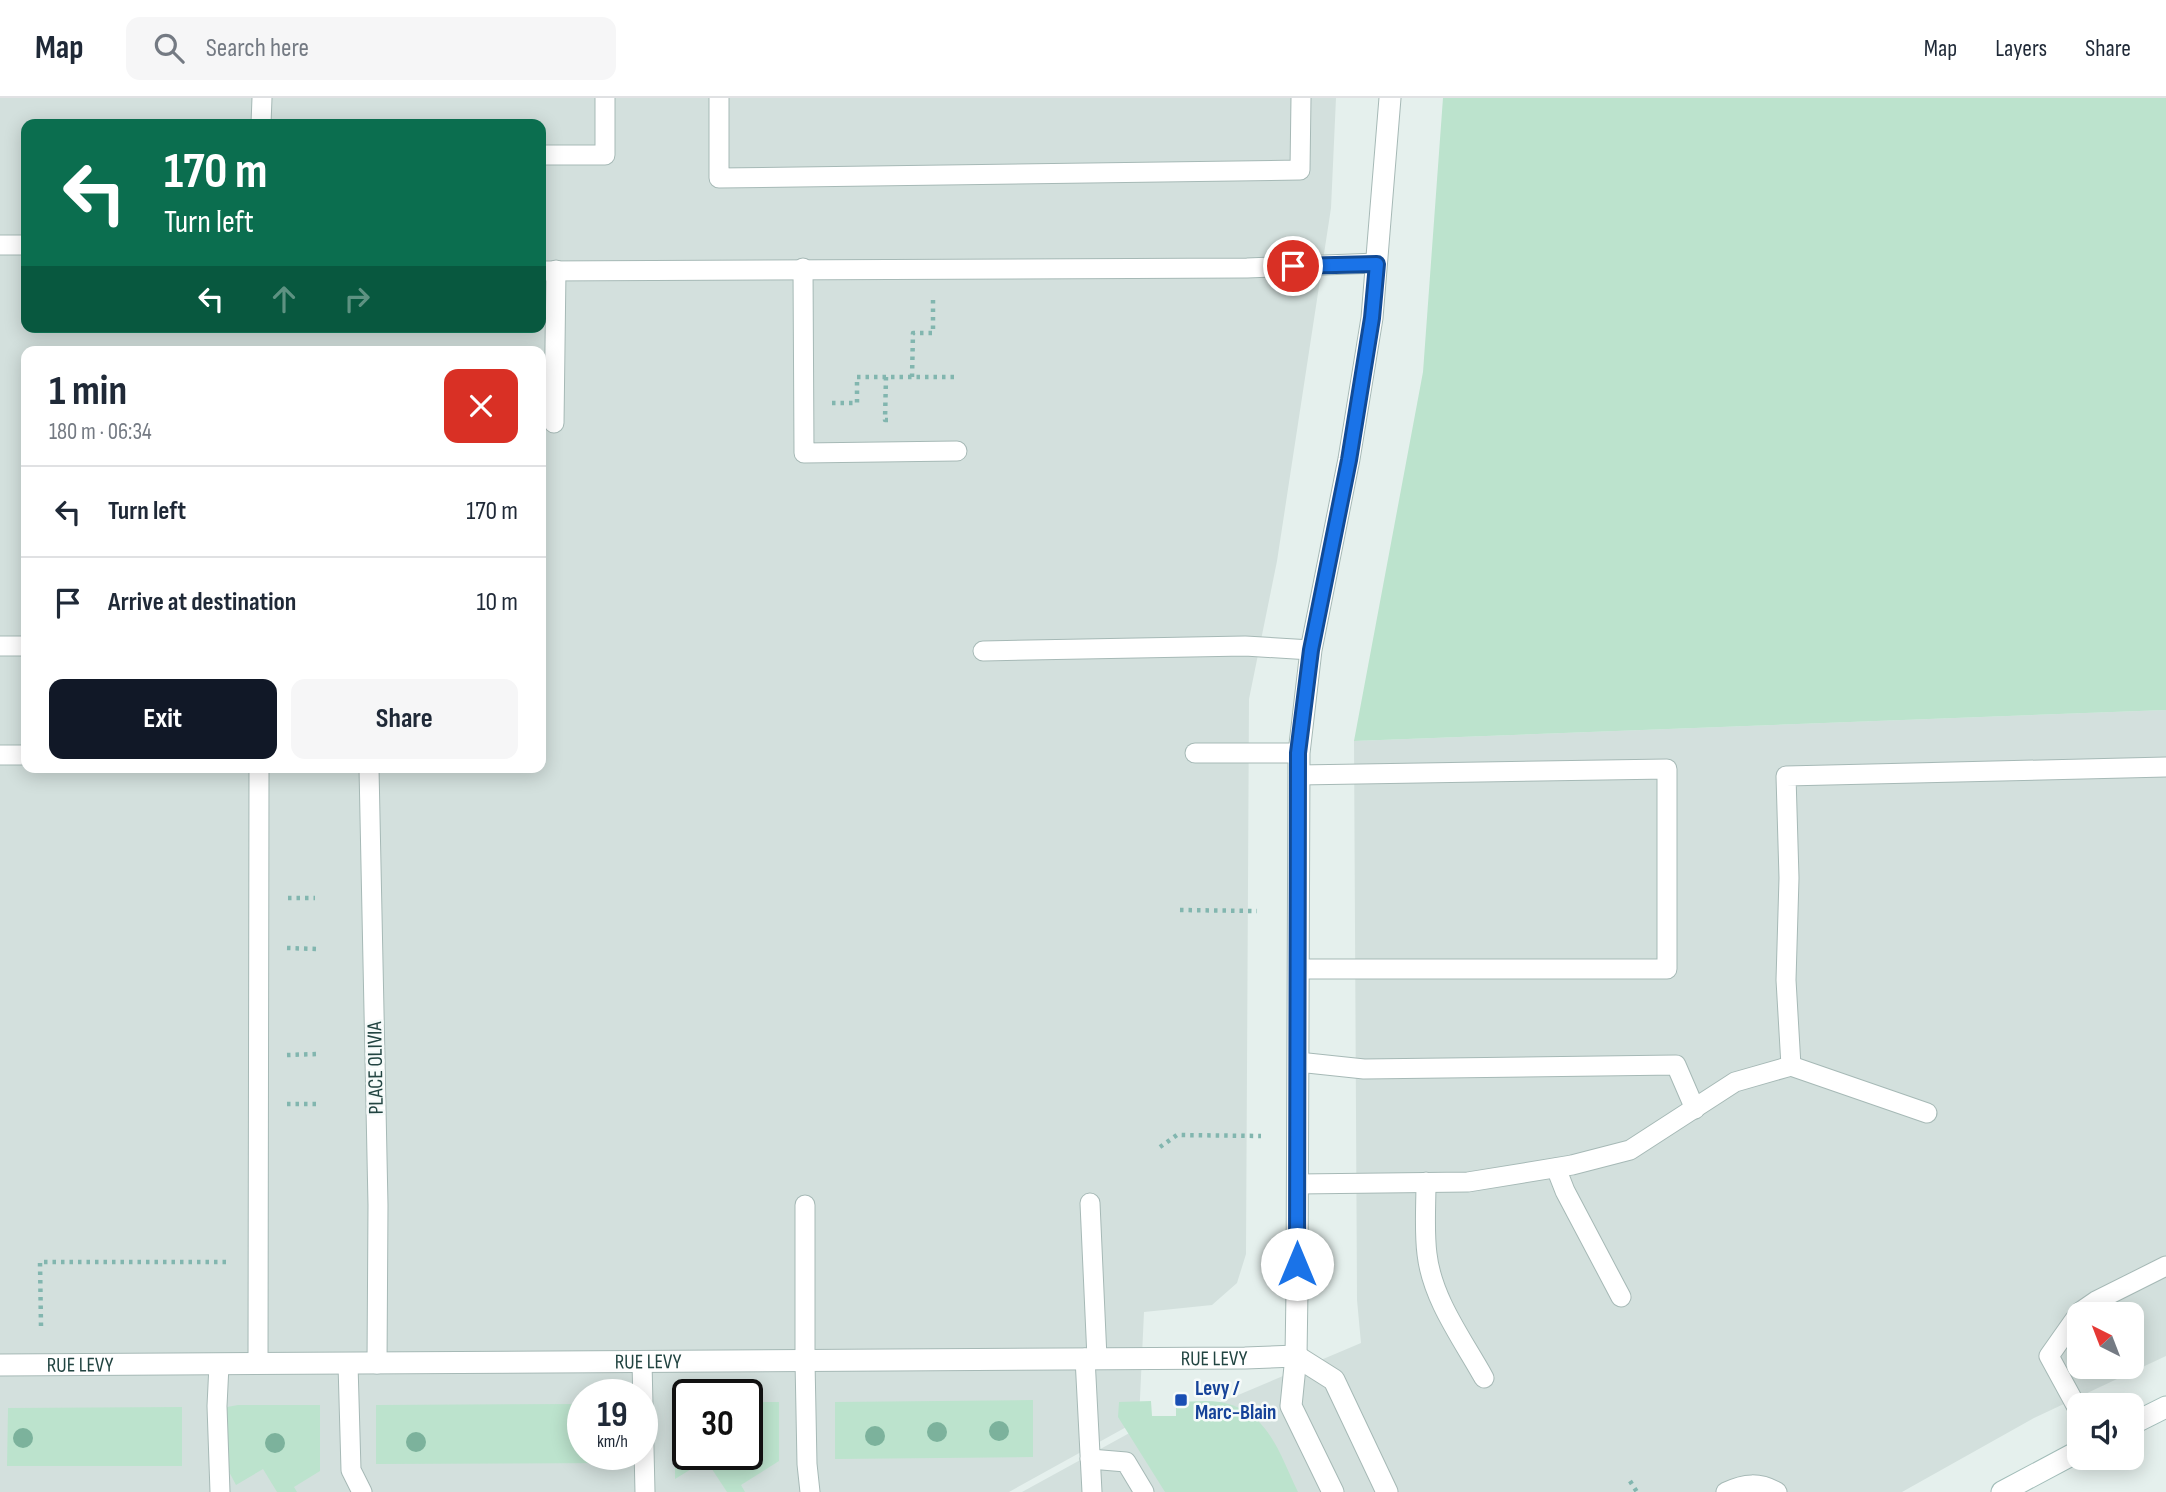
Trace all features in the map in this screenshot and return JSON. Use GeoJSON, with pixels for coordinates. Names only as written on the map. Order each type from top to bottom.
{"type":"FeatureCollection","features":[{"type":"Feature","properties":{"kind":"street"},"geometry":{"type":"LineString","coordinates":[[1333,1492],[1290,1406],[1296,1356],[1298,753],[1311,650],[1349,460],[1372,318],[1390,98]]}},
{"type":"Feature","properties":{"kind":"street"},"geometry":{"type":"LineString","coordinates":[[1296,1356],[1334,1380],[1387,1492]]}},
{"type":"Feature","properties":{"kind":"street","name":"RUE LEVY"},"geometry":{"type":"LineString","coordinates":[[0,1365],[1296,1356]]}},
{"type":"Feature","properties":{"kind":"street"},"geometry":{"type":"LineString","coordinates":[[2144,1418],[2166,1407]]}},
{"type":"Feature","properties":{"kind":"street"},"geometry":{"type":"LineString","coordinates":[[2003,1492],[2067,1457]]}},
{"type":"Feature","properties":{"kind":"lane"},"geometry":{"type":"LineString","coordinates":[[261,119],[262,98]]}},
{"type":"Feature","properties":{"kind":"lane"},"geometry":{"type":"LineString","coordinates":[[546,155],[605,155],[605,98]]}},
{"type":"Feature","properties":{"kind":"lane"},"geometry":{"type":"LineString","coordinates":[[719,98],[719,178],[1300,170],[1301,98]]}},
{"type":"Feature","properties":{"kind":"lane"},"geometry":{"type":"LineString","coordinates":[[0,245],[21,245]]}},
{"type":"Feature","properties":{"kind":"lane"},"geometry":{"type":"LineString","coordinates":[[554,423],[548,270],[1247,268],[1377,264]]}},
{"type":"Feature","properties":{"kind":"lane"},"geometry":{"type":"LineString","coordinates":[[803,268],[804,453],[957,451]]}},
{"type":"Feature","properties":{"kind":"lane"},"geometry":{"type":"LineString","coordinates":[[0,646],[21,646]]}},
{"type":"Feature","properties":{"kind":"lane"},"geometry":{"type":"LineString","coordinates":[[983,651],[1245,646],[1311,650]]}},
{"type":"Feature","properties":{"kind":"lane"},"geometry":{"type":"LineString","coordinates":[[1195,753],[1298,753]]}},
{"type":"Feature","properties":{"kind":"lane"},"geometry":{"type":"LineString","coordinates":[[0,755],[21,755]]}},
{"type":"Feature","properties":{"kind":"lane"},"geometry":{"type":"LineString","coordinates":[[1791,1066],[1786,980],[1789,878],[1786,776],[2166,767]]}},
{"type":"Feature","properties":{"kind":"lane"},"geometry":{"type":"LineString","coordinates":[[1298,969],[1667,969],[1667,769],[1299,775]]}},
{"type":"Feature","properties":{"kind":"lane"},"geometry":{"type":"LineString","coordinates":[[258,1364],[259,773]]}},
{"type":"Feature","properties":{"kind":"lane","name":"PLACE OLIVIA"},"geometry":{"type":"LineString","coordinates":[[369,773],[378,1205],[377,1364]]}},
{"type":"Feature","properties":{"kind":"lane"},"geometry":{"type":"LineString","coordinates":[[1298,1062],[1364,1069],[1676,1065],[1695,1109]]}},
{"type":"Feature","properties":{"kind":"lane"},"geometry":{"type":"LineString","coordinates":[[1298,1184],[1468,1182],[1556,1168],[1630,1150],[1735,1082],[1791,1066],[1927,1113]]}},
{"type":"Feature","properties":{"kind":"lane"},"geometry":{"type":"LineString","coordinates":[[1556,1168],[1565,1191],[1621,1297]]}},
{"type":"Feature","properties":{"kind":"lane"},"geometry":{"type":"LineString","coordinates":[[1426,1182],[1427,1254],[1432,1279],[1440,1299],[1485,1378]]}},
{"type":"Feature","properties":{"kind":"lane"},"geometry":{"type":"LineString","coordinates":[[1090,1203],[1092,1492]]}},
{"type":"Feature","properties":{"kind":"lane"},"geometry":{"type":"LineString","coordinates":[[805,1205],[805,1361],[810,1492]]}},
{"type":"Feature","properties":{"kind":"lane"},"geometry":{"type":"LineString","coordinates":[[2069,1393],[2049,1356],[2080,1312],[2096,1301],[2166,1266]]}},
{"type":"Feature","properties":{"kind":"lane"},"geometry":{"type":"LineString","coordinates":[[642,1362],[645,1492]]}},
{"type":"Feature","properties":{"kind":"lane"},"geometry":{"type":"LineString","coordinates":[[348,1364],[351,1470],[362,1492]]}},
{"type":"Feature","properties":{"kind":"lane"},"geometry":{"type":"LineString","coordinates":[[219,1365],[217,1406],[220,1492]]}},
{"type":"Feature","properties":{"kind":"lane"},"geometry":{"type":"LineString","coordinates":[[1090,1459],[1126,1462],[1144,1492]]}},
{"type":"Feature","properties":{"kind":"lane"},"geometry":{"type":"LineString","coordinates":[[1726,1492],[1742,1485],[1756,1483],[1777,1492]]}},
{"type":"Feature","properties":{"kind":"path"},"geometry":{"type":"LineString","coordinates":[[912,377],[913,333],[933,333],[933,289]]}},
{"type":"Feature","properties":{"kind":"path"},"geometry":{"type":"LineString","coordinates":[[822,402],[858,403],[857,377],[956,377]]}},
{"type":"Feature","properties":{"kind":"path"},"geometry":{"type":"LineString","coordinates":[[886,377],[885,420],[897,420]]}},
{"type":"Feature","properties":{"kind":"path"},"geometry":{"type":"LineString","coordinates":[[1180,910],[1257,911]]}},
{"type":"Feature","properties":{"kind":"path"},"geometry":{"type":"LineString","coordinates":[[1160,1147],[1177,1135],[1261,1136]]}},
{"type":"Feature","properties":{"kind":"path"},"geometry":{"type":"LineString","coordinates":[[41,1326],[40,1262],[237,1262]]}},
{"type":"Feature","properties":{"kind":"path"},"geometry":{"type":"LineString","coordinates":[[1630,1481],[1637,1492]]}},
{"type":"Feature","properties":{"kind":"shaded area"},"geometry":{"type":"Polygon","coordinates":[[[0,98],[1336,98],[1331,208],[1277,561],[1249,699],[1246,1254],[1237,1283],[1212,1305],[1144,1312],[1139,1420],[1009,1492],[0,1492],[0,98]]]}},
{"type":"Feature","properties":{"kind":"shaded area"},"geometry":{"type":"Polygon","coordinates":[[[2166,710],[2166,1356],[2144,1366],[2144,1302],[2067,1302],[2067,1379],[2117,1379],[2087,1393],[2067,1393],[2067,1402],[2034,1418],[1902,1492],[1022,1492],[1155,1419],[1186,1417],[1361,1343],[1357,1300],[1354,741],[2166,710]]]}},
{"type":"Feature","properties":{"kind":"green space"},"geometry":{"type":"Polygon","coordinates":[[[1443,98],[2166,98],[2166,710],[1354,741],[1423,372],[1443,98]]]}},
{"type":"Feature","properties":{"kind":"green space"},"geometry":{"type":"Polygon","coordinates":[[[1033,1400],[1033,1457],[835,1459],[835,1402],[1033,1400]]]}},
{"type":"Feature","properties":{"kind":"green space"},"geometry":{"type":"Polygon","coordinates":[[[1151,1401],[1152,1416],[1176,1416],[1176,1402],[1204,1401],[1220,1402],[1250,1414],[1261,1424],[1278,1449],[1298,1492],[1165,1492],[1118,1417],[1119,1402],[1151,1401]]]}},
{"type":"Feature","properties":{"kind":"green space"},"geometry":{"type":"Polygon","coordinates":[[[763,1402],[779,1402],[779,1461],[741,1485],[745,1492],[727,1492],[713,1470],[763,1470],[763,1402]]]}},
{"type":"Feature","properties":{"kind":"green space"},"geometry":{"type":"Polygon","coordinates":[[[567,1404],[567,1463],[376,1464],[376,1405],[567,1404]]]}},
{"type":"Feature","properties":{"kind":"green space"},"geometry":{"type":"Polygon","coordinates":[[[320,1405],[320,1471],[294,1487],[297,1492],[277,1492],[263,1469],[236,1485],[226,1466],[227,1407],[320,1405]]]}},
{"type":"Feature","properties":{"kind":"green space"},"geometry":{"type":"Polygon","coordinates":[[[182,1407],[182,1466],[7,1466],[8,1408],[182,1407]]]}},
{"type":"Feature","properties":{"kind":"green space"},"geometry":{"type":"Polygon","coordinates":[[[675,1470],[690,1470],[675,1479],[675,1470]]]}},
{"type":"Feature","properties":{"kind":"place","name":"Levy / Marc-Blain"},"geometry":{"type":"Point","coordinates":[1181,1400]}},
{"type":"Feature","properties":{"kind":"route"},"geometry":{"type":"LineString","coordinates":[[1293,266],[1377,264],[1372,318],[1334,544],[1311,650],[1298,753],[1297,1264]]}}]}
